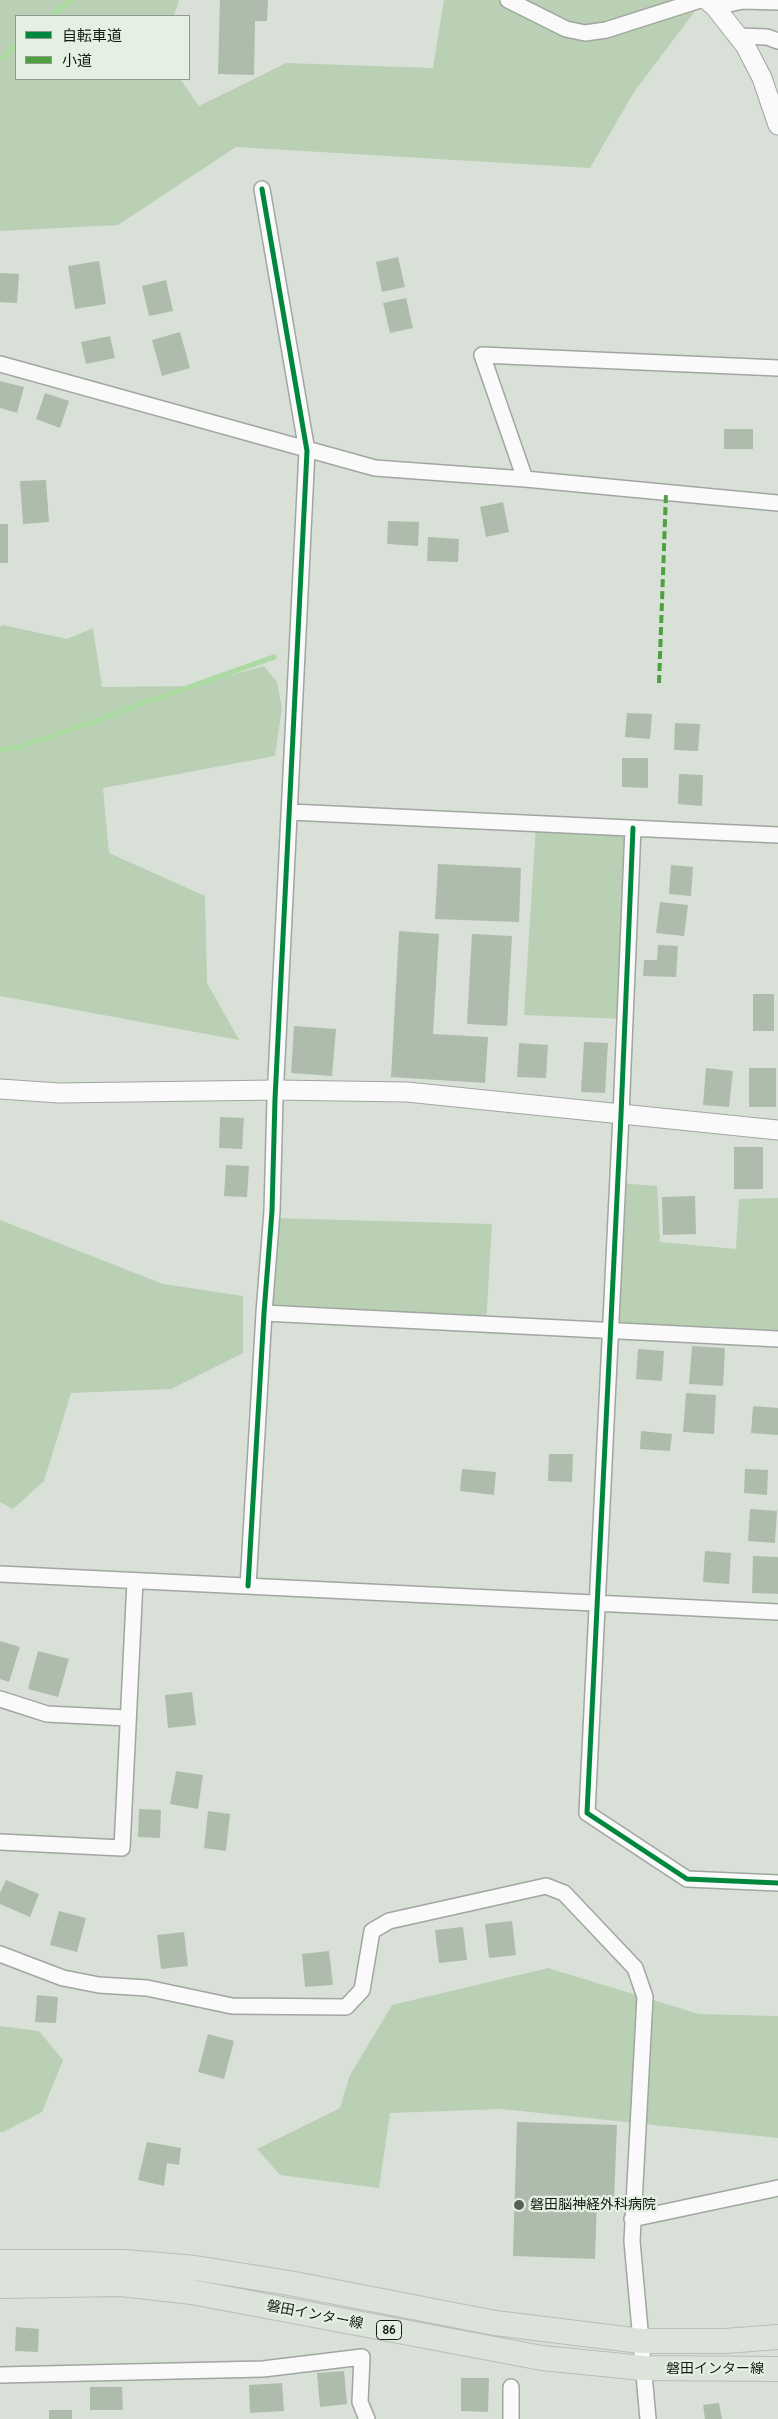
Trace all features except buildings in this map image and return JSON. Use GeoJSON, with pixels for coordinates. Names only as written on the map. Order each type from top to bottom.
{"type":"FeatureCollection","features":[{"type":"Feature","properties":{"kind":"main road","name":"磐田インター線"},"geometry":{"type":"LineString","coordinates":[[0,2262],[124,2262],[195,2268],[289,2283],[495,2323],[641,2341],[707,2341],[778,2337]]}},
{"type":"Feature","properties":{"kind":"main road","name":"磐田インター線"},"geometry":{"type":"LineString","coordinates":[[0,2286],[122,2284],[192,2292],[542,2358],[643,2368],[778,2369]]}},
{"type":"Feature","properties":{"kind":"street"},"geometry":{"type":"LineString","coordinates":[[508,0],[566,29],[585,33],[606,30],[707,2],[778,2]]}},
{"type":"Feature","properties":{"kind":"street"},"geometry":{"type":"LineString","coordinates":[[707,2],[738,36],[762,78],[778,125]]}},
{"type":"Feature","properties":{"kind":"street"},"geometry":{"type":"LineString","coordinates":[[738,36],[767,37],[778,41]]}},
{"type":"Feature","properties":{"kind":"street"},"geometry":{"type":"LineString","coordinates":[[248,1586],[272,1211],[276,1090],[307,451],[262,190]]}},
{"type":"Feature","properties":{"kind":"street"},"geometry":{"type":"LineString","coordinates":[[525,479],[482,355],[778,368]]}},
{"type":"Feature","properties":{"kind":"street"},"geometry":{"type":"LineString","coordinates":[[0,364],[85,386],[307,451],[375,468],[525,479],[778,503]]}},
{"type":"Feature","properties":{"kind":"street"},"geometry":{"type":"LineString","coordinates":[[290,812],[778,835]]}},
{"type":"Feature","properties":{"kind":"street"},"geometry":{"type":"LineString","coordinates":[[633,828],[587,1813],[687,1879],[778,1883]]}},
{"type":"Feature","properties":{"kind":"street"},"geometry":{"type":"LineString","coordinates":[[0,1089],[59,1093],[276,1090],[407,1092],[778,1130]]}},
{"type":"Feature","properties":{"kind":"street"},"geometry":{"type":"LineString","coordinates":[[264,1313],[778,1339]]}},
{"type":"Feature","properties":{"kind":"street"},"geometry":{"type":"LineString","coordinates":[[0,1574],[778,1612]]}},
{"type":"Feature","properties":{"kind":"street"},"geometry":{"type":"LineString","coordinates":[[1,1845],[122,1848],[134,1581]]}},
{"type":"Feature","properties":{"kind":"street"},"geometry":{"type":"LineString","coordinates":[[0,1699],[47,1714],[128,1718]]}},
{"type":"Feature","properties":{"kind":"street"},"geometry":{"type":"LineString","coordinates":[[0,1954],[64,1978],[98,1985],[147,1988],[232,2006],[346,2007],[362,1990],[372,1931],[389,1921],[546,1886],[564,1893],[635,1968],[645,1997],[632,2241],[648,2419]]}},
{"type":"Feature","properties":{"kind":"street"},"geometry":{"type":"LineString","coordinates":[[632,2219],[778,2188]]}},
{"type":"Feature","properties":{"kind":"street"},"geometry":{"type":"LineString","coordinates":[[0,2375],[263,2369],[362,2357],[360,2402],[367,2419]]}},
{"type":"Feature","properties":{"kind":"street"},"geometry":{"type":"LineString","coordinates":[[510,2419],[511,2387]]}},
{"type":"Feature","properties":{"kind":"green space"},"geometry":{"type":"Polygon","coordinates":[[[0,0],[179,0],[174,15],[15,15],[15,80],[181,80],[199,106],[286,63],[433,68],[444,0],[778,0],[778,6],[698,7],[634,92],[590,168],[236,147],[118,225],[0,231],[0,0]]]}},
{"type":"Feature","properties":{"kind":"green space"},"geometry":{"type":"Polygon","coordinates":[[[3,625],[67,639],[93,628],[102,687],[192,686],[264,666],[277,682],[282,708],[275,756],[103,788],[109,853],[205,896],[207,983],[239,1040],[0,996],[0,627],[3,625]]]}},
{"type":"Feature","properties":{"kind":"green space"},"geometry":{"type":"Polygon","coordinates":[[[536,824],[633,834],[624,1019],[524,1015],[536,824]]]}},
{"type":"Feature","properties":{"kind":"green space"},"geometry":{"type":"Polygon","coordinates":[[[618,1183],[657,1186],[660,1242],[736,1249],[739,1199],[778,1198],[778,1339],[610,1331],[618,1183]]]}},
{"type":"Feature","properties":{"kind":"green space"},"geometry":{"type":"Polygon","coordinates":[[[271,1218],[492,1224],[486,1325],[264,1313],[271,1218]]]}},
{"type":"Feature","properties":{"kind":"green space"},"geometry":{"type":"Polygon","coordinates":[[[0,1220],[163,1284],[243,1296],[243,1353],[171,1389],[71,1393],[44,1481],[13,1509],[0,1502],[0,1220]]]}},
{"type":"Feature","properties":{"kind":"green space"},"geometry":{"type":"Polygon","coordinates":[[[548,1968],[699,2014],[778,2016],[778,2138],[502,2109],[390,2113],[379,2188],[280,2175],[257,2149],[340,2108],[350,2075],[392,2005],[548,1968]]]}},
{"type":"Feature","properties":{"kind":"green space"},"geometry":{"type":"Polygon","coordinates":[[[0,2026],[39,2031],[63,2060],[42,2112],[3,2132],[0,2132],[0,2026]]]}},
{"type":"Feature","properties":{"kind":"waterway"},"geometry":{"type":"LineString","coordinates":[[53,15],[71,0]]}},
{"type":"Feature","properties":{"kind":"waterway"},"geometry":{"type":"LineString","coordinates":[[0,60],[15,47]]}},
{"type":"Feature","properties":{"kind":"waterway"},"geometry":{"type":"LineString","coordinates":[[0,750],[21,747],[274,657]]}},
{"type":"Feature","properties":{"kind":"marked path"},"geometry":{"type":"LineString","coordinates":[[659,683],[666,493]]}},
{"type":"Feature","properties":{"kind":"cycle path"},"geometry":{"type":"LineString","coordinates":[[248,1586],[272,1211],[275,1099],[307,451],[262,189]]}},
{"type":"Feature","properties":{"kind":"cycle path"},"geometry":{"type":"LineString","coordinates":[[633,828],[587,1813],[687,1879],[778,1883]]}},
{"type":"Feature","properties":{"kind":"place","name":"磐田脳神経外科病院"},"geometry":{"type":"Point","coordinates":[519,2205]}}]}
